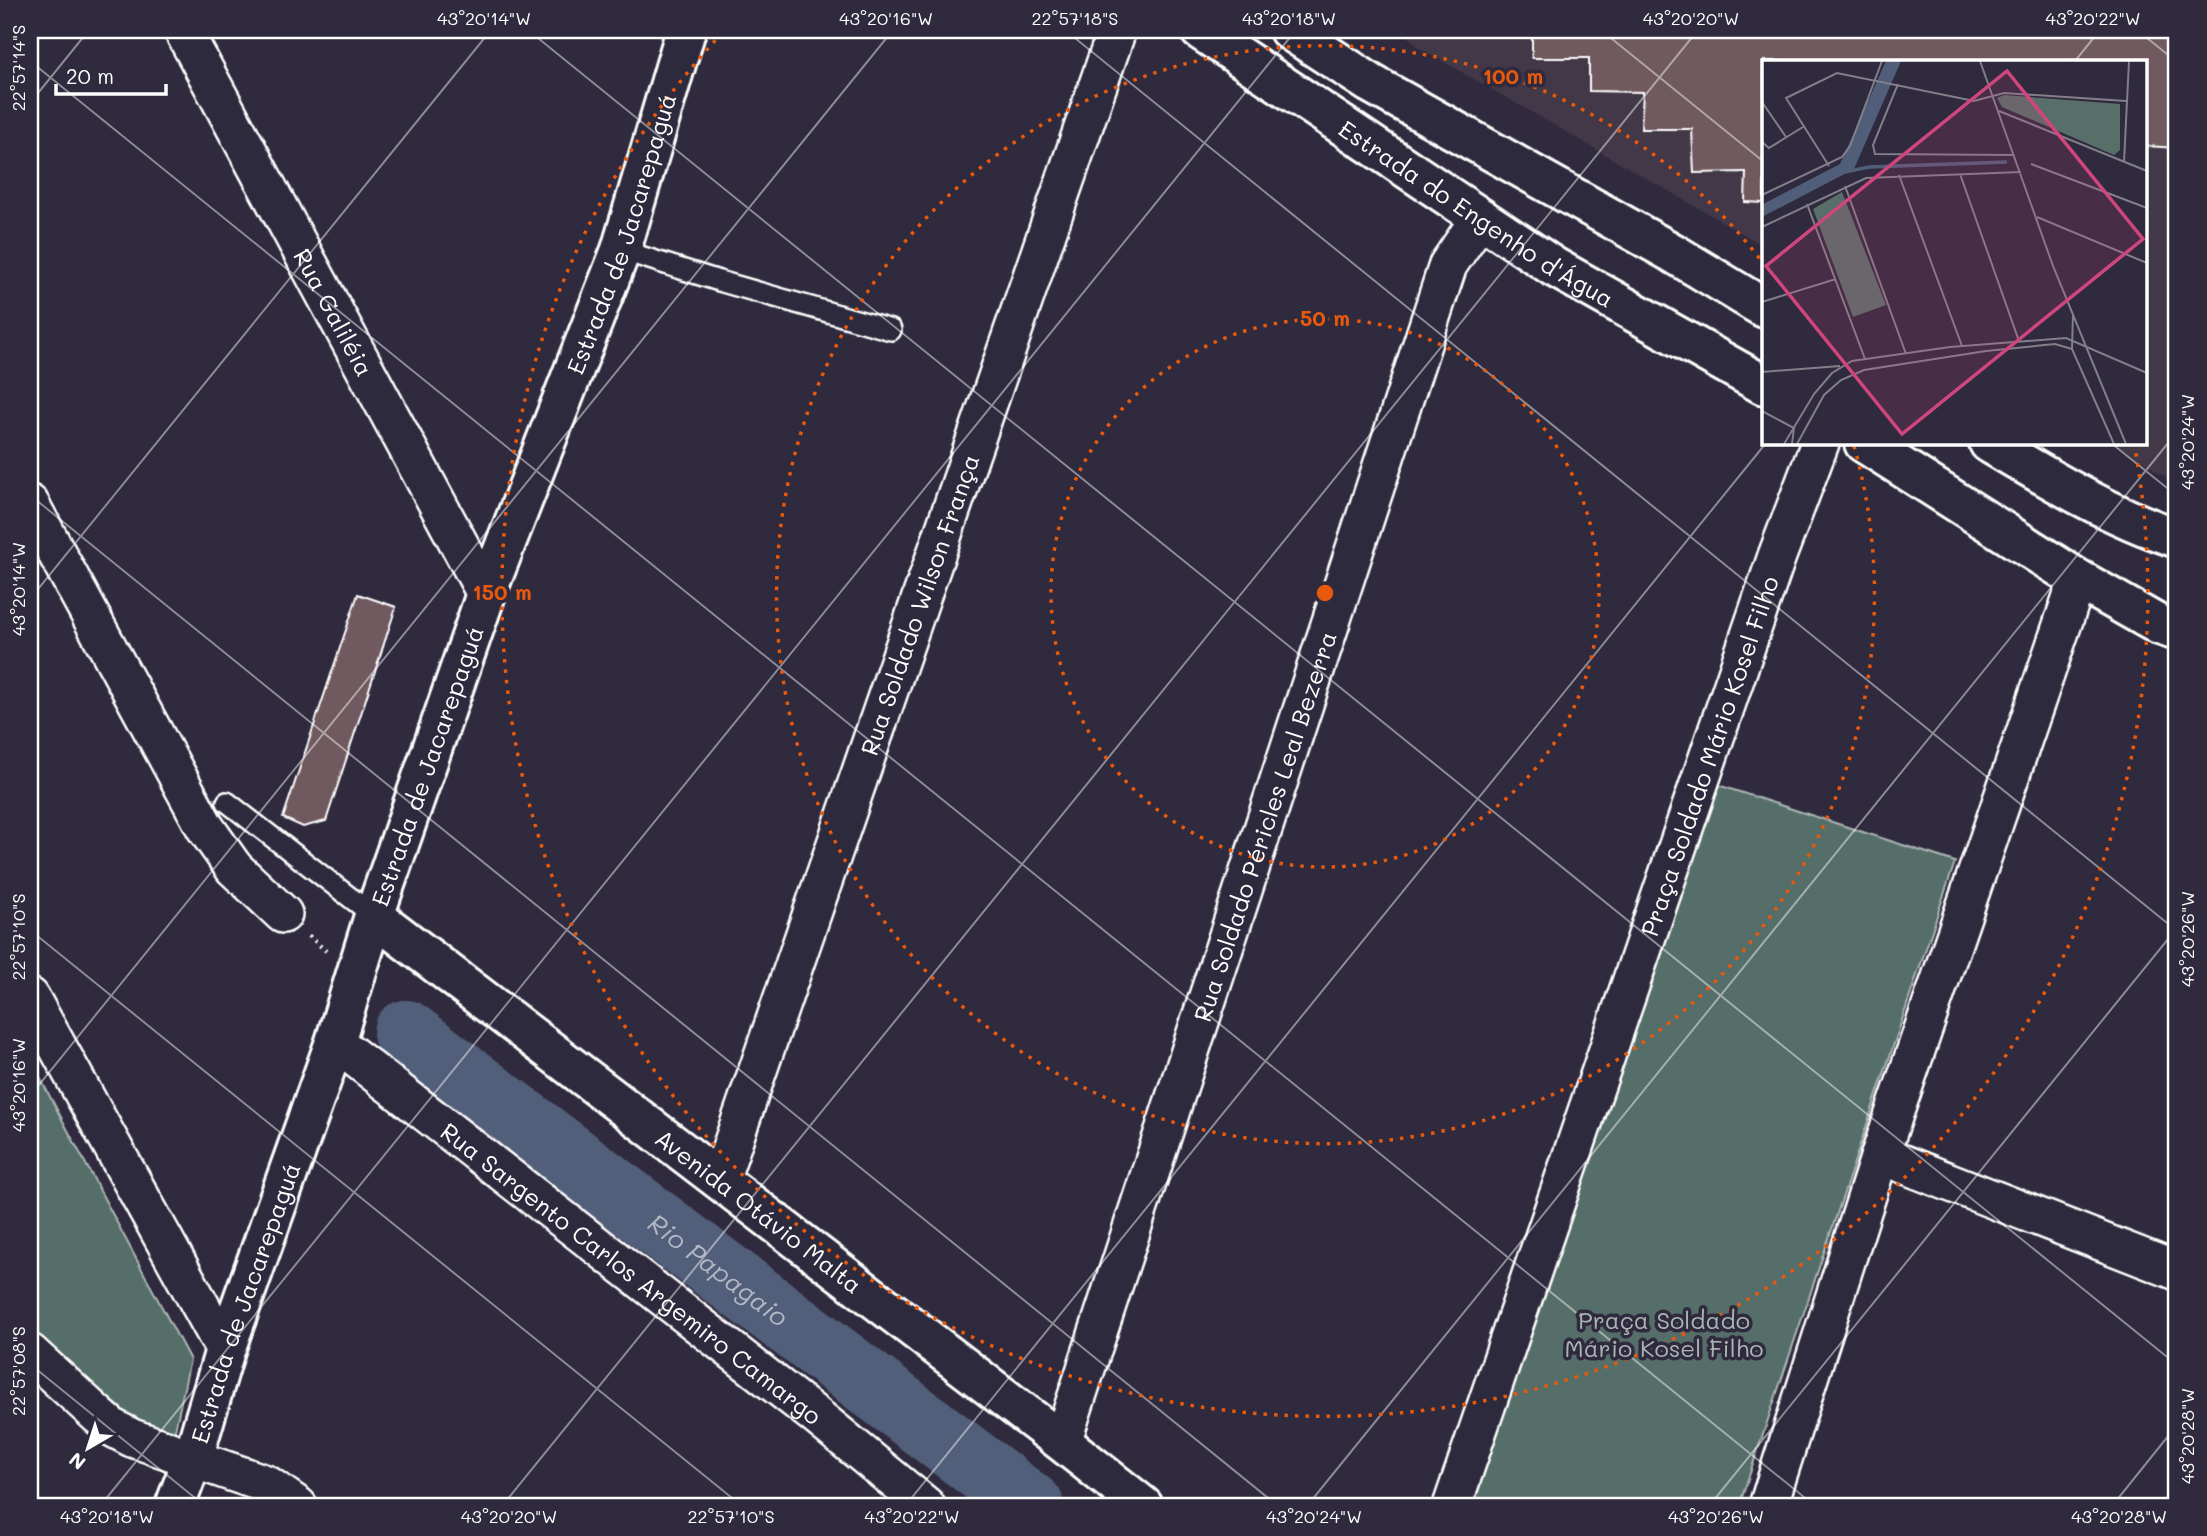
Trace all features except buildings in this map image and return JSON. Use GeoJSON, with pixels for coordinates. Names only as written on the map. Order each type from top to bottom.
{"type":"FeatureCollection","features":[{"type":"Feature","properties":{"kind":"street","name":"Rua Galiléia"},"geometry":{"type":"LineString","coordinates":[[183,30],[486,594]]}},
{"type":"Feature","properties":{"kind":"street","name":"Estrada de Jacarepaguá"},"geometry":{"type":"LineString","coordinates":[[175,1506],[193,1458],[225,1350],[335,1042],[374,916],[486,594],[621,250],[686,30]]}},
{"type":"Feature","properties":{"kind":"street","name":"Rua Soldado Wilson França"},"geometry":{"type":"LineString","coordinates":[[720,1180],[1117,30]]}},
{"type":"Feature","properties":{"kind":"street","name":"Estrada do Engenho d'Água"},"geometry":{"type":"LineString","coordinates":[[1200,30],[1555,267],[1762,384]]}},
{"type":"Feature","properties":{"kind":"street","name":"Estrada do Engenho d'Água"},"geometry":{"type":"LineString","coordinates":[[1289,30],[1370,83],[1673,253],[1762,307]]}},
{"type":"Feature","properties":{"kind":"street","name":"Rua Soldado Péricles Leal Bezerra"},"geometry":{"type":"LineString","coordinates":[[1062,1442],[1448,265],[1480,218]]}},
{"type":"Feature","properties":{"kind":"street","name":"Praça Soldado Mário Kosel Filho"},"geometry":{"type":"LineString","coordinates":[[1452,1506],[1773,569],[1820,444]]}},
{"type":"Feature","properties":{"kind":"street"},"geometry":{"type":"LineString","coordinates":[[1866,444],[2078,579],[2159,625],[2177,631]]}},
{"type":"Feature","properties":{"kind":"street"},"geometry":{"type":"LineString","coordinates":[[1991,444],[2131,522],[2177,538]]}},
{"type":"Feature","properties":{"kind":"street"},"geometry":{"type":"LineString","coordinates":[[30,503],[205,827],[234,868],[283,914]]}},
{"type":"Feature","properties":{"kind":"street"},"geometry":{"type":"LineString","coordinates":[[1768,1506],[1880,1155],[2078,579]]}},
{"type":"Feature","properties":{"kind":"street","name":"Avenida Otávio Malta"},"geometry":{"type":"LineString","coordinates":[[374,916],[1143,1506]]}},
{"type":"Feature","properties":{"kind":"street"},"geometry":{"type":"LineString","coordinates":[[30,997],[225,1350]]}},
{"type":"Feature","properties":{"kind":"street","name":"Rua Sargento Carlos Argemiro Camargo"},"geometry":{"type":"LineString","coordinates":[[335,1042],[804,1406],[926,1506]]}},
{"type":"Feature","properties":{"kind":"street"},"geometry":{"type":"LineString","coordinates":[[1880,1155],[2177,1270]]}},
{"type":"Feature","properties":{"kind":"street"},"geometry":{"type":"LineString","coordinates":[[30,1353],[113,1427],[132,1438],[266,1484],[298,1506]]}},
{"type":"Feature","properties":{"kind":"lane"},"geometry":{"type":"LineString","coordinates":[[621,250],[891,330]]}},
{"type":"Feature","properties":{"kind":"lane"},"geometry":{"type":"LineString","coordinates":[[227,802],[374,916]]}},
{"type":"Feature","properties":{"kind":"path"},"geometry":{"type":"LineString","coordinates":[[283,914],[356,977]]}},
{"type":"Feature","properties":{"kind":"shaded area"},"geometry":{"type":"Polygon","coordinates":[[[1402,30],[2177,30],[2177,485],[2116,444],[2148,444],[2148,60],[1762,60],[1762,245],[1418,47],[1402,30]]]}},
{"type":"Feature","properties":{"kind":"green space","name":"Praça Soldado Mário Kosel Filho"},"geometry":{"type":"Polygon","coordinates":[[[1715,784],[1955,862],[1739,1506],[1471,1506],[1715,784]]]}},
{"type":"Feature","properties":{"kind":"green space"},"geometry":{"type":"Polygon","coordinates":[[[30,1059],[190,1360],[175,1430],[124,1422],[30,1332],[30,1059]]]}},
{"type":"Feature","properties":{"kind":"waterway","name":"Rio Papagaio"},"geometry":{"type":"LineString","coordinates":[[406,1033],[1031,1506]]}}]}
